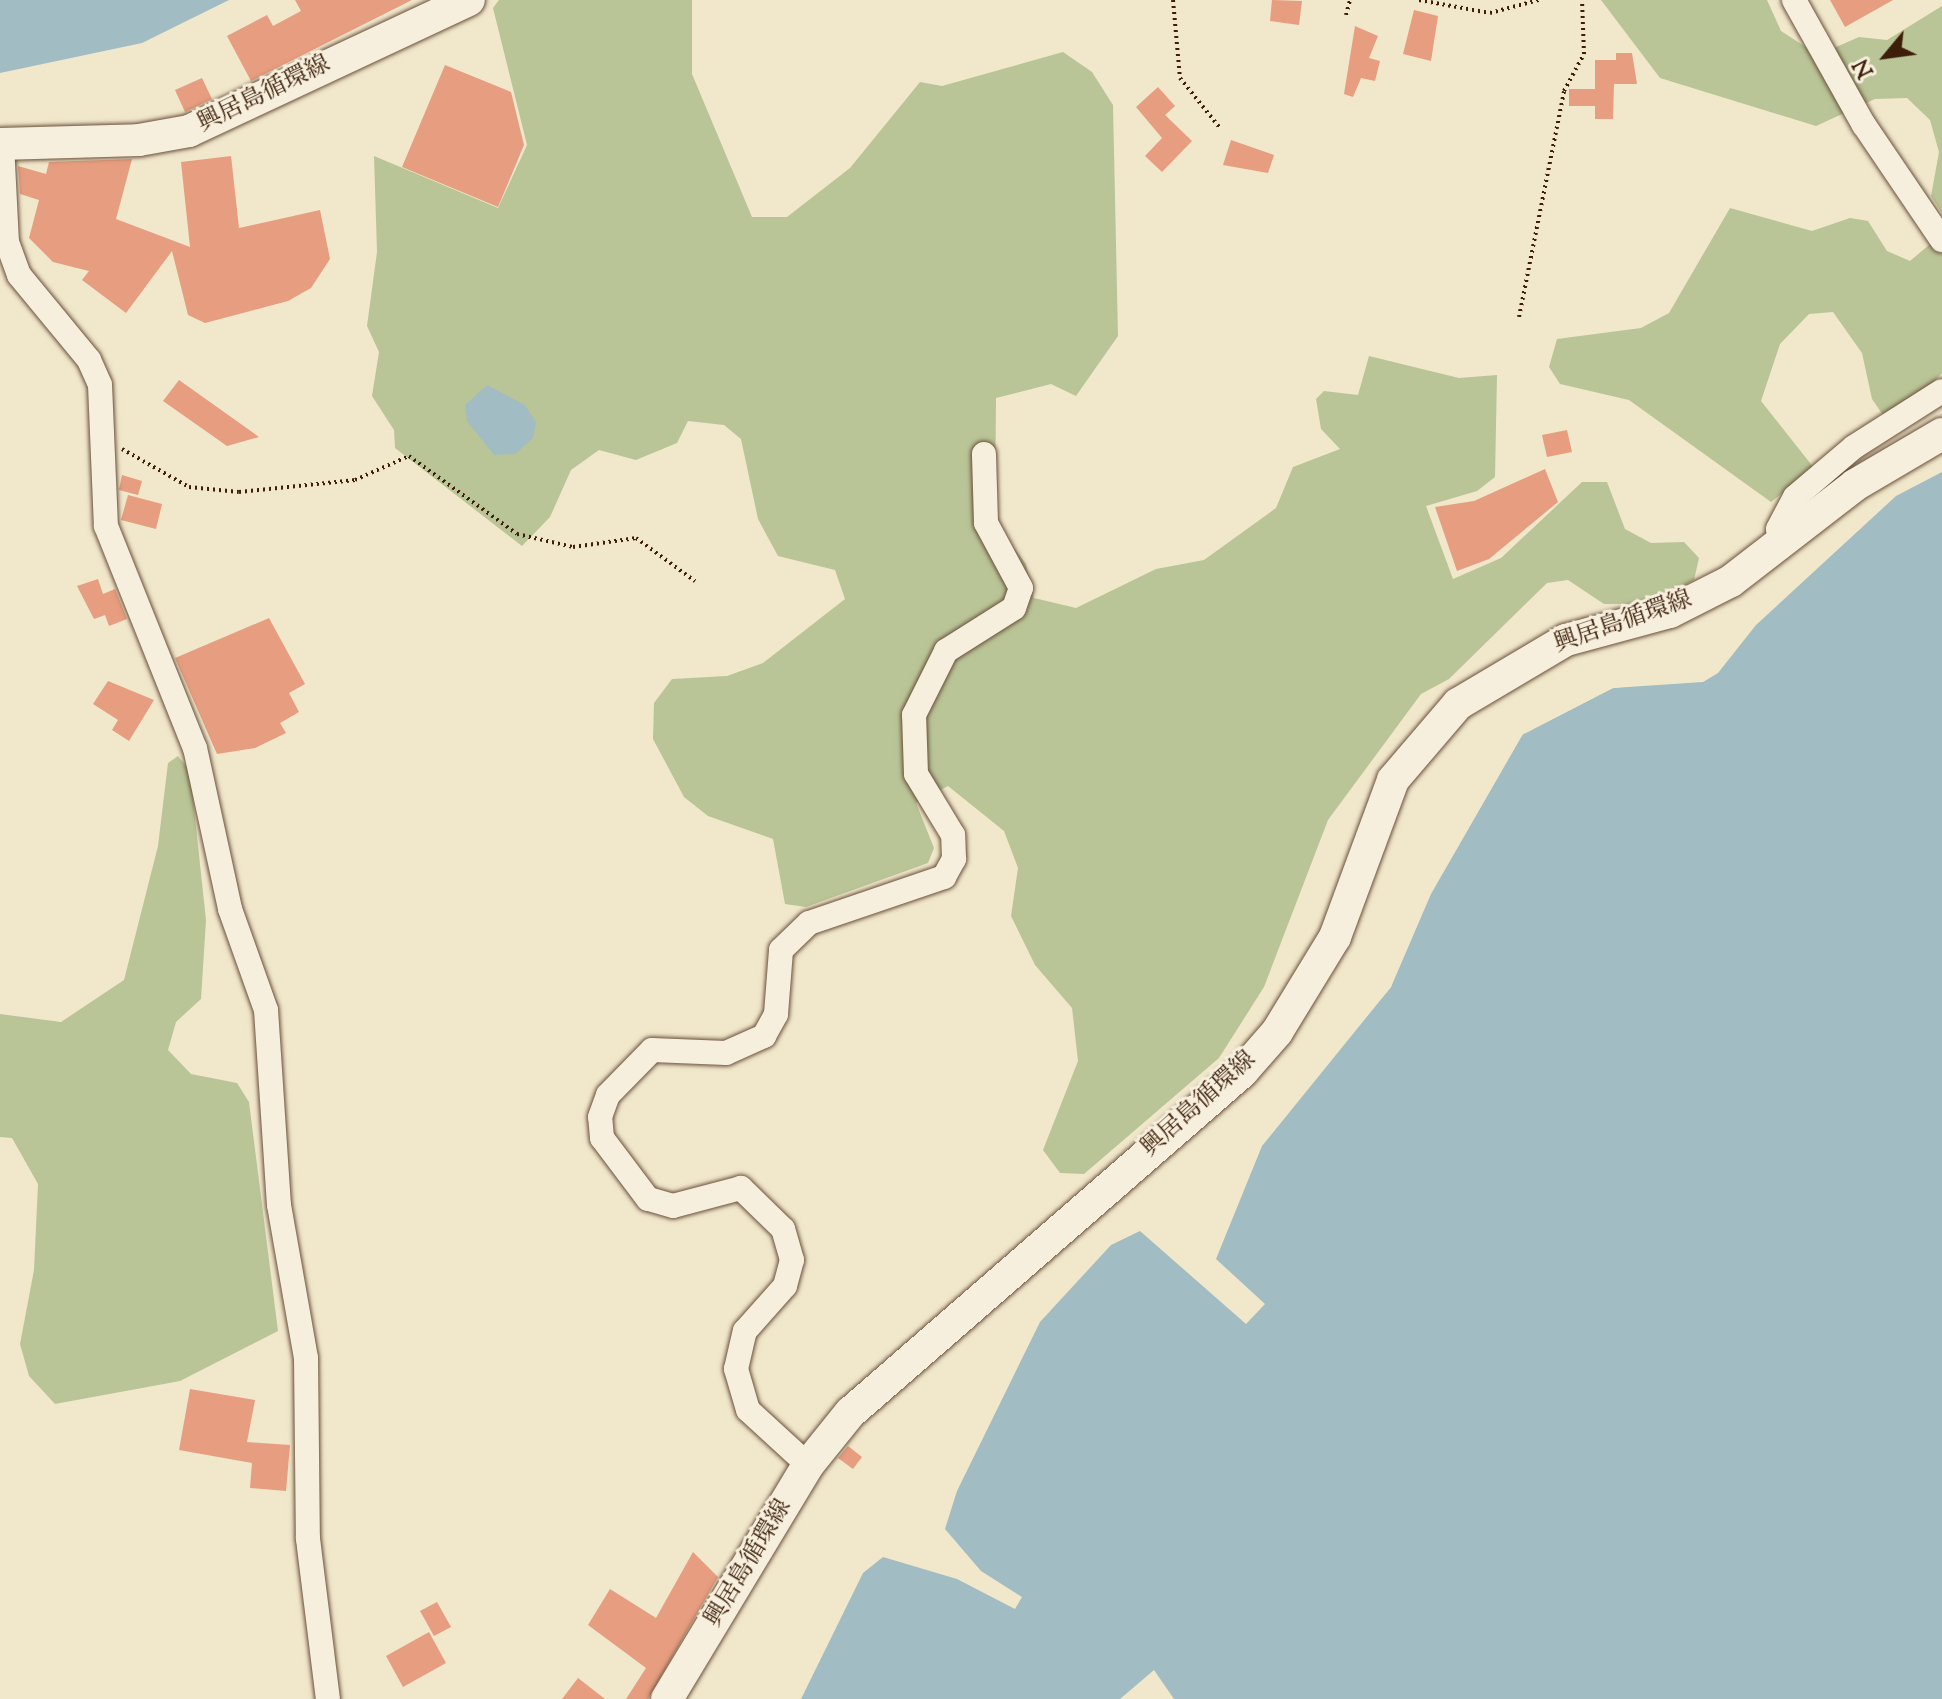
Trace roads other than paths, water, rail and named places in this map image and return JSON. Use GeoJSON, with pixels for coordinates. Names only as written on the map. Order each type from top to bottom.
{"type":"FeatureCollection","features":[{"type":"Feature","properties":{"kind":"main road","name":"興居島循環線"},"geometry":{"type":"LineString","coordinates":[[1,144],[139,140],[189,131],[469,0]]}},
{"type":"Feature","properties":{"kind":"main road","name":"興居島循環線"},"geometry":{"type":"LineString","coordinates":[[667,1699],[808,1465],[884,1379],[1204,1105],[1277,1032],[1335,937],[1393,780],[1458,704],[1527,657],[1670,612],[1781,547],[1855,485],[1942,434]]}},
{"type":"Feature","properties":{"kind":"street"},"geometry":{"type":"LineString","coordinates":[[1794,0],[1864,125],[1942,240]]}},
{"type":"Feature","properties":{"kind":"street"},"geometry":{"type":"LineString","coordinates":[[1,144],[7,242],[19,275],[89,360],[100,385],[105,439],[106,526],[195,748],[230,909],[266,1010],[279,1205],[306,1358],[308,1539],[328,1699]]}},
{"type":"Feature","properties":{"kind":"street"},"geometry":{"type":"LineString","coordinates":[[1781,547],[1778,529],[1795,497],[1854,447],[1942,391]]}},
{"type":"Feature","properties":{"kind":"street"},"geometry":{"type":"LineString","coordinates":[[808,1465],[748,1410],[736,1369],[745,1331],[785,1286],[792,1260],[783,1229],[741,1188],[673,1206],[648,1199],[602,1138],[600,1117],[608,1095],[652,1050],[726,1053],[764,1036],[776,1014],[781,950],[809,923],[944,877],[954,859],[953,835],[916,774],[914,715],[946,651],[1014,608],[1021,588],[986,523],[984,454]]}},
{"type":"Feature","properties":{"kind":"water"},"geometry":{"type":"Polygon","coordinates":[[[0,0],[229,0],[142,43],[0,73],[0,0]]]}},
{"type":"Feature","properties":{"kind":"water"},"geometry":{"type":"Polygon","coordinates":[[[487,385],[525,405],[536,422],[533,438],[515,454],[494,455],[467,421],[465,405],[487,385]]]}},
{"type":"Feature","properties":{"kind":"water"},"geometry":{"type":"Polygon","coordinates":[[[1942,472],[1942,1699],[801,1699],[863,1573],[883,1557],[957,1579],[1015,1609],[1022,1597],[981,1571],[945,1529],[957,1491],[1040,1322],[1111,1245],[1140,1231],[1246,1324],[1265,1304],[1216,1259],[1262,1146],[1391,987],[1431,894],[1523,734],[1613,688],[1703,682],[1718,673],[1756,625],[1896,496],[1942,472]]]}}]}
